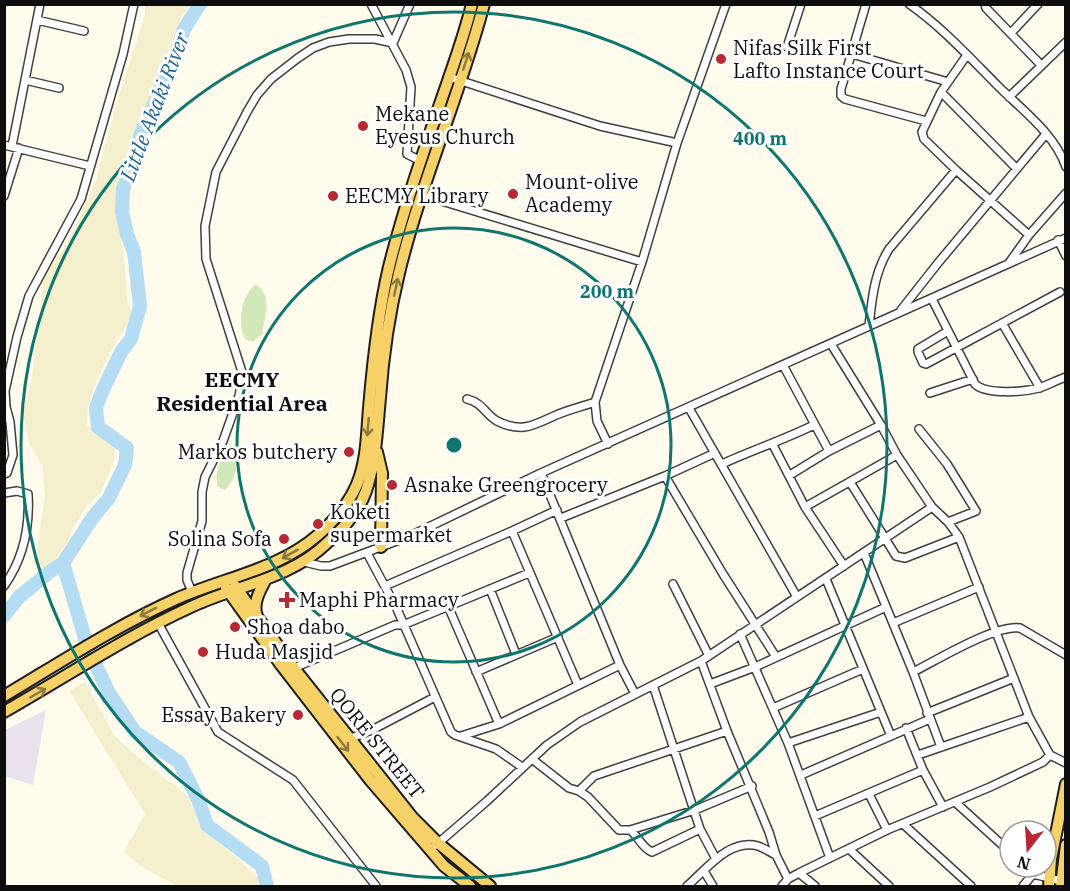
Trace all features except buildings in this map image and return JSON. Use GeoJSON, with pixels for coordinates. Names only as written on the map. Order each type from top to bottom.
{"type":"FeatureCollection","features":[{"type":"Feature","properties":{"kind":"main road"},"geometry":{"type":"LineString","coordinates":[[4,712],[158,623],[304,562],[339,532],[357,508],[366,492],[376,449],[388,323],[399,272],[455,79],[472,4]]}},
{"type":"Feature","properties":{"kind":"main road"},"geometry":{"type":"LineString","coordinates":[[4,696],[110,632],[192,592],[275,562],[298,550],[317,536],[335,518],[350,497],[360,477],[365,453],[378,322],[387,276],[421,161],[483,4]]}},
{"type":"Feature","properties":{"kind":"main road"},"geometry":{"type":"LineString","coordinates":[[376,449],[382,473],[381,548]]}},
{"type":"Feature","properties":{"kind":"main road"},"geometry":{"type":"LineString","coordinates":[[258,620],[255,611],[258,593],[266,579]]}},
{"type":"Feature","properties":{"kind":"main road","name":"QORE STREET"},"geometry":{"type":"LineString","coordinates":[[226,580],[244,613],[281,665],[370,780],[433,846],[490,886]]}},
{"type":"Feature","properties":{"kind":"main road","name":"QORE STREET"},"geometry":{"type":"LineString","coordinates":[[233,591],[413,818],[444,866],[470,886]]}},
{"type":"Feature","properties":{"kind":"main road"},"geometry":{"type":"LineString","coordinates":[[212,599],[228,600],[244,613]]}},
{"type":"Feature","properties":{"kind":"main road"},"geometry":{"type":"LineString","coordinates":[[1049,882],[1065,784]]}},
{"type":"Feature","properties":{"kind":"main road"},"geometry":{"type":"LineString","coordinates":[[1062,883],[1065,845]]}},
{"type":"Feature","properties":{"kind":"street"},"geometry":{"type":"LineString","coordinates":[[4,196],[40,4]]}},
{"type":"Feature","properties":{"kind":"street"},"geometry":{"type":"LineString","coordinates":[[4,474],[7,473],[12,455],[5,391],[17,337],[29,296],[81,199],[89,177],[90,166],[123,54],[134,4]]}},
{"type":"Feature","properties":{"kind":"street"},"geometry":{"type":"LineString","coordinates":[[371,4],[406,70],[411,87],[407,154],[421,161]]}},
{"type":"Feature","properties":{"kind":"street"},"geometry":{"type":"LineString","coordinates":[[393,44],[410,4]]}},
{"type":"Feature","properties":{"kind":"street"},"geometry":{"type":"LineString","coordinates":[[608,444],[597,421],[595,402],[642,262],[677,143],[726,4]]}},
{"type":"Feature","properties":{"kind":"street"},"geometry":{"type":"LineString","coordinates":[[787,47],[801,4]]}},
{"type":"Feature","properties":{"kind":"street"},"geometry":{"type":"LineString","coordinates":[[866,4],[841,89],[841,96],[926,121]]}},
{"type":"Feature","properties":{"kind":"street"},"geometry":{"type":"LineString","coordinates":[[909,4],[922,13],[967,55],[1046,134],[1065,164]]}},
{"type":"Feature","properties":{"kind":"street"},"geometry":{"type":"LineString","coordinates":[[985,4],[986,8],[1041,65]]}},
{"type":"Feature","properties":{"kind":"street"},"geometry":{"type":"LineString","coordinates":[[1011,33],[1038,4]]}},
{"type":"Feature","properties":{"kind":"street"},"geometry":{"type":"LineString","coordinates":[[37,20],[84,31]]}},
{"type":"Feature","properties":{"kind":"street"},"geometry":{"type":"LineString","coordinates":[[192,592],[187,573],[202,522],[202,492],[205,477],[223,441],[239,396],[243,375],[206,259],[205,226],[216,172],[257,95],[272,79],[298,58],[329,42],[349,39],[375,39],[393,44]]}},
{"type":"Feature","properties":{"kind":"street"},"geometry":{"type":"LineString","coordinates":[[1009,98],[1065,42]]}},
{"type":"Feature","properties":{"kind":"street"},"geometry":{"type":"LineString","coordinates":[[852,54],[948,82]]}},
{"type":"Feature","properties":{"kind":"street"},"geometry":{"type":"LineString","coordinates":[[967,55],[941,92],[921,132],[924,139],[956,170],[1029,235]]}},
{"type":"Feature","properties":{"kind":"street"},"geometry":{"type":"LineString","coordinates":[[455,79],[600,126],[677,143]]}},
{"type":"Feature","properties":{"kind":"street"},"geometry":{"type":"LineString","coordinates":[[25,80],[59,88]]}},
{"type":"Feature","properties":{"kind":"street"},"geometry":{"type":"LineString","coordinates":[[941,92],[1017,169]]}},
{"type":"Feature","properties":{"kind":"street"},"geometry":{"type":"LineString","coordinates":[[900,312],[1046,134]]}},
{"type":"Feature","properties":{"kind":"street"},"geometry":{"type":"LineString","coordinates":[[12,146],[90,166]]}},
{"type":"Feature","properties":{"kind":"street"},"geometry":{"type":"LineString","coordinates":[[869,326],[873,287],[882,261],[956,170]]}},
{"type":"Feature","properties":{"kind":"street"},"geometry":{"type":"LineString","coordinates":[[1009,263],[1029,235],[1065,193]]}},
{"type":"Feature","properties":{"kind":"street"},"geometry":{"type":"LineString","coordinates":[[422,195],[642,262]]}},
{"type":"Feature","properties":{"kind":"street"},"geometry":{"type":"LineString","coordinates":[[304,562],[330,566],[410,536],[541,473],[1062,239],[1065,256]]}},
{"type":"Feature","properties":{"kind":"street"},"geometry":{"type":"LineString","coordinates":[[948,331],[918,349],[924,363],[926,364],[1060,292]]}},
{"type":"Feature","properties":{"kind":"street"},"geometry":{"type":"LineString","coordinates":[[932,299],[980,389],[986,391],[1040,388],[1065,376]]}},
{"type":"Feature","properties":{"kind":"street"},"geometry":{"type":"LineString","coordinates":[[1002,323],[1040,388]]}},
{"type":"Feature","properties":{"kind":"street"},"geometry":{"type":"LineString","coordinates":[[831,344],[897,455],[932,507],[948,522],[959,537],[994,632],[1029,717],[1050,755],[1065,763]]}},
{"type":"Feature","properties":{"kind":"street"},"geometry":{"type":"LineString","coordinates":[[783,365],[829,451]]}},
{"type":"Feature","properties":{"kind":"street"},"geometry":{"type":"LineString","coordinates":[[930,393],[973,379]]}},
{"type":"Feature","properties":{"kind":"street"},"geometry":{"type":"LineString","coordinates":[[467,399],[483,406],[494,419],[520,428],[530,427],[595,402]]}},
{"type":"Feature","properties":{"kind":"street"},"geometry":{"type":"LineString","coordinates":[[689,408],[797,597]]}},
{"type":"Feature","properties":{"kind":"street"},"geometry":{"type":"LineString","coordinates":[[722,464],[762,446],[773,445],[814,425]]}},
{"type":"Feature","properties":{"kind":"street"},"geometry":{"type":"LineString","coordinates":[[790,475],[829,451],[881,425]]}},
{"type":"Feature","properties":{"kind":"street"},"geometry":{"type":"LineString","coordinates":[[919,429],[947,464],[976,512],[948,522]]}},
{"type":"Feature","properties":{"kind":"street"},"geometry":{"type":"LineString","coordinates":[[773,445],[805,507],[844,566]]}},
{"type":"Feature","properties":{"kind":"street"},"geometry":{"type":"LineString","coordinates":[[561,518],[715,453]]}},
{"type":"Feature","properties":{"kind":"street"},"geometry":{"type":"LineString","coordinates":[[805,507],[897,455]]}},
{"type":"Feature","properties":{"kind":"street"},"geometry":{"type":"LineString","coordinates":[[541,473],[634,694]]}},
{"type":"Feature","properties":{"kind":"street"},"geometry":{"type":"LineString","coordinates":[[665,476],[776,657]]}},
{"type":"Feature","properties":{"kind":"street"},"geometry":{"type":"LineString","coordinates":[[850,482],[896,556],[905,558],[959,537]]}},
{"type":"Feature","properties":{"kind":"street"},"geometry":{"type":"LineString","coordinates":[[4,493],[17,491],[28,494],[29,510],[23,554],[17,568],[4,586]]}},
{"type":"Feature","properties":{"kind":"street"},"geometry":{"type":"LineString","coordinates":[[433,846],[547,745],[580,722],[701,661],[932,507]]}},
{"type":"Feature","properties":{"kind":"street"},"geometry":{"type":"LineString","coordinates":[[384,586],[557,510]]}},
{"type":"Feature","properties":{"kind":"street"},"geometry":{"type":"LineString","coordinates":[[512,531],[578,685]]}},
{"type":"Feature","properties":{"kind":"street"},"geometry":{"type":"LineString","coordinates":[[367,553],[403,625],[451,732],[496,748],[522,767]]}},
{"type":"Feature","properties":{"kind":"street"},"geometry":{"type":"LineString","coordinates":[[864,553],[914,672],[941,747]]}},
{"type":"Feature","properties":{"kind":"street"},"geometry":{"type":"LineString","coordinates":[[294,669],[395,625],[403,625],[529,573]]}},
{"type":"Feature","properties":{"kind":"street"},"geometry":{"type":"LineString","coordinates":[[826,579],[891,736]]}},
{"type":"Feature","properties":{"kind":"street"},"geometry":{"type":"LineString","coordinates":[[673,584],[709,656]]}},
{"type":"Feature","properties":{"kind":"street"},"geometry":{"type":"LineString","coordinates":[[893,623],[979,587]]}},
{"type":"Feature","properties":{"kind":"street"},"geometry":{"type":"LineString","coordinates":[[490,589],[516,654]]}},
{"type":"Feature","properties":{"kind":"street"},"geometry":{"type":"LineString","coordinates":[[448,606],[499,724]]}},
{"type":"Feature","properties":{"kind":"street"},"geometry":{"type":"LineString","coordinates":[[710,684],[754,667],[886,607]]}},
{"type":"Feature","properties":{"kind":"street"},"geometry":{"type":"LineString","coordinates":[[158,623],[218,732],[293,780],[376,886]]}},
{"type":"Feature","properties":{"kind":"street"},"geometry":{"type":"LineString","coordinates":[[914,672],[1006,628],[1020,628],[1065,655]]}},
{"type":"Feature","properties":{"kind":"street"},"geometry":{"type":"LineString","coordinates":[[741,634],[801,775],[830,858]]}},
{"type":"Feature","properties":{"kind":"street"},"geometry":{"type":"LineString","coordinates":[[476,672],[558,637]]}},
{"type":"Feature","properties":{"kind":"street"},"geometry":{"type":"LineString","coordinates":[[701,661],[727,731],[752,786],[776,855],[788,879]]}},
{"type":"Feature","properties":{"kind":"street"},"geometry":{"type":"LineString","coordinates":[[461,736],[499,724],[620,665]]}},
{"type":"Feature","properties":{"kind":"street"},"geometry":{"type":"LineString","coordinates":[[773,708],[863,669]]}},
{"type":"Feature","properties":{"kind":"street"},"geometry":{"type":"LineString","coordinates":[[801,775],[891,736],[929,716],[1014,678]]}},
{"type":"Feature","properties":{"kind":"street"},"geometry":{"type":"LineString","coordinates":[[653,685],[700,829],[716,859]]}},
{"type":"Feature","properties":{"kind":"street"},"geometry":{"type":"LineString","coordinates":[[351,738],[370,731],[435,697]]}},
{"type":"Feature","properties":{"kind":"street"},"geometry":{"type":"LineString","coordinates":[[788,743],[881,712]]}},
{"type":"Feature","properties":{"kind":"street"},"geometry":{"type":"LineString","coordinates":[[918,755],[1029,717]]}},
{"type":"Feature","properties":{"kind":"street"},"geometry":{"type":"LineString","coordinates":[[906,728],[923,770],[943,807]]}},
{"type":"Feature","properties":{"kind":"street"},"geometry":{"type":"LineString","coordinates":[[579,791],[594,776],[727,731]]}},
{"type":"Feature","properties":{"kind":"street"},"geometry":{"type":"LineString","coordinates":[[782,886],[788,879],[887,830],[1043,762],[1050,755]]}},
{"type":"Feature","properties":{"kind":"street"},"geometry":{"type":"LineString","coordinates":[[532,759],[569,788],[579,791],[599,807],[619,830],[630,830],[695,810],[752,786]]}},
{"type":"Feature","properties":{"kind":"street"},"geometry":{"type":"LineString","coordinates":[[815,816],[923,770]]}},
{"type":"Feature","properties":{"kind":"street"},"geometry":{"type":"LineString","coordinates":[[869,794],[887,830]]}},
{"type":"Feature","properties":{"kind":"street"},"geometry":{"type":"LineString","coordinates":[[955,802],[998,841]]}},
{"type":"Feature","properties":{"kind":"street"},"geometry":{"type":"LineString","coordinates":[[903,824],[969,886]]}},
{"type":"Feature","properties":{"kind":"street"},"geometry":{"type":"LineString","coordinates":[[630,830],[636,834],[646,850],[652,852],[700,829]]}},
{"type":"Feature","properties":{"kind":"street"},"geometry":{"type":"LineString","coordinates":[[687,886],[724,853],[741,846],[757,846],[776,855]]}},
{"type":"Feature","properties":{"kind":"street"},"geometry":{"type":"LineString","coordinates":[[849,849],[889,886]]}},
{"type":"Feature","properties":{"kind":"street"},"geometry":{"type":"LineString","coordinates":[[704,871],[713,886]]}},
{"type":"Feature","properties":{"kind":"street"},"geometry":{"type":"LineString","coordinates":[[800,873],[815,886]]}},
{"type":"Feature","properties":{"kind":"street"},"geometry":{"type":"LineString","coordinates":[[1049,882],[1062,883]]}},
{"type":"Feature","properties":{"kind":"shaded area"},"geometry":{"type":"Polygon","coordinates":[[[145,5],[190,5],[180,20],[134,139],[116,197],[127,300],[133,317],[115,343],[98,377],[88,407],[87,425],[115,445],[114,461],[101,492],[86,507],[73,527],[67,543],[47,568],[32,564],[37,551],[45,496],[43,468],[28,441],[23,414],[32,377],[44,275],[63,250],[96,180],[117,102],[145,15],[145,5]]]}},
{"type":"Feature","properties":{"kind":"shaded area"},"geometry":{"type":"Polygon","coordinates":[[[85,682],[114,735],[189,797],[198,824],[262,881],[263,886],[177,886],[142,867],[124,852],[145,814],[69,691],[85,682]]]}},
{"type":"Feature","properties":{"kind":"shaded area"},"geometry":{"type":"Polygon","coordinates":[[[46,710],[33,785],[5,776],[5,730],[46,710]]]}},
{"type":"Feature","properties":{"kind":"green space"},"geometry":{"type":"Polygon","coordinates":[[[256,284],[265,295],[266,307],[262,334],[253,342],[245,339],[241,317],[247,295],[256,284]]]}},
{"type":"Feature","properties":{"kind":"green space"},"geometry":{"type":"Polygon","coordinates":[[[229,450],[236,453],[236,468],[234,477],[225,490],[218,487],[217,472],[222,458],[229,450]]]}},
{"type":"Feature","properties":{"kind":"waterway","name":"Little Akaki River"},"geometry":{"type":"LineString","coordinates":[[4,616],[19,597],[63,563],[93,517],[109,498],[125,465],[127,448],[98,427],[96,408],[121,352],[131,339],[140,306],[134,252],[122,212],[123,189],[132,169],[141,133],[174,59],[184,29],[200,4]]}},
{"type":"Feature","properties":{"kind":"waterway","name":"Little Akaki River"},"geometry":{"type":"LineString","coordinates":[[63,563],[88,649],[109,693],[135,732],[179,762],[198,799],[207,825],[262,866],[267,886]]}},
{"type":"Feature","properties":{"kind":"place","name":"Nifas Silk First Lafto Instance Court"},"geometry":{"type":"Point","coordinates":[721,59]}},
{"type":"Feature","properties":{"kind":"place","name":"Mekane Eyesus Church"},"geometry":{"type":"Point","coordinates":[363,126]}},
{"type":"Feature","properties":{"kind":"place","name":"Mount-olive Academy"},"geometry":{"type":"Point","coordinates":[513,194]}},
{"type":"Feature","properties":{"kind":"place","name":"EECMY Library"},"geometry":{"type":"Point","coordinates":[333,196]}},
{"type":"Feature","properties":{"kind":"place","name":"Markos butchery"},"geometry":{"type":"Point","coordinates":[349,452]}},
{"type":"Feature","properties":{"kind":"place","name":"Asnake Greengrocery"},"geometry":{"type":"Point","coordinates":[392,485]}},
{"type":"Feature","properties":{"kind":"place","name":"Koketi supermarket"},"geometry":{"type":"Point","coordinates":[318,524]}},
{"type":"Feature","properties":{"kind":"place","name":"Solina Sofa"},"geometry":{"type":"Point","coordinates":[284,539]}},
{"type":"Feature","properties":{"kind":"place","name":"Maphi Pharmacy"},"geometry":{"type":"Point","coordinates":[287,600]}},
{"type":"Feature","properties":{"kind":"place","name":"Shoa dabo"},"geometry":{"type":"Point","coordinates":[235,627]}},
{"type":"Feature","properties":{"kind":"place","name":"Huda Masjid"},"geometry":{"type":"Point","coordinates":[203,652]}},
{"type":"Feature","properties":{"kind":"place","name":"Essay Bakery"},"geometry":{"type":"Point","coordinates":[298,715]}},
{"type":"Feature","properties":{"kind":"district","name":"EECMY Residential Area"},"geometry":{"type":"Point","coordinates":[242,392]}}]}
